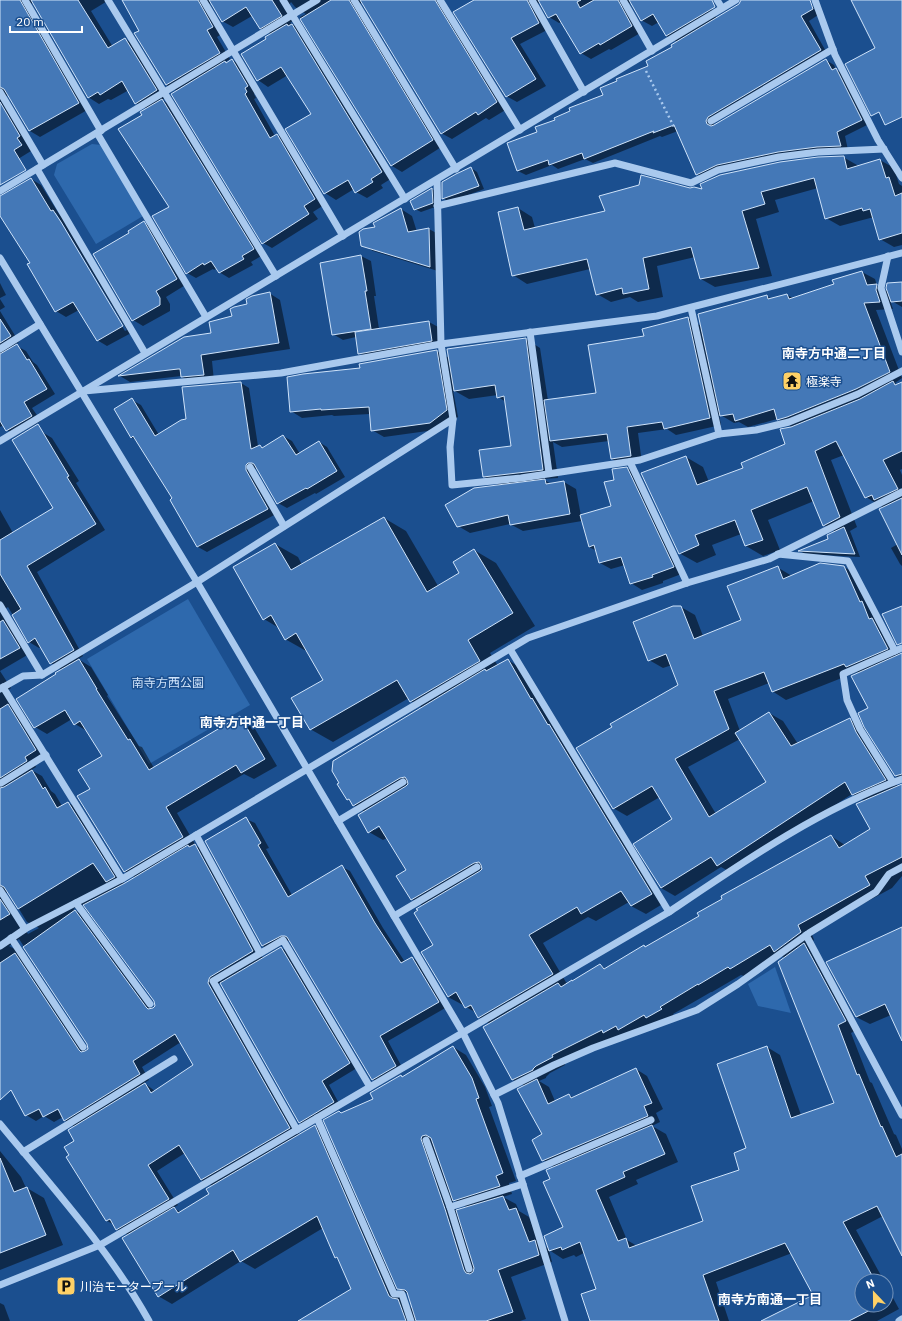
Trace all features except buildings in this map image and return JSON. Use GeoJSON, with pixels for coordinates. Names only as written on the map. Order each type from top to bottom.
{"type":"FeatureCollection","features":[{"type":"Feature","properties":{"kind":"street"},"geometry":{"type":"LineString","coordinates":[[25,0],[206,317]]}},
{"type":"Feature","properties":{"kind":"street"},"geometry":{"type":"LineString","coordinates":[[108,0],[276,276]]}},
{"type":"Feature","properties":{"kind":"street"},"geometry":{"type":"LineString","coordinates":[[203,0],[343,236]]}},
{"type":"Feature","properties":{"kind":"street"},"geometry":{"type":"LineString","coordinates":[[283,0],[405,199]]}},
{"type":"Feature","properties":{"kind":"street"},"geometry":{"type":"LineString","coordinates":[[0,192],[317,0]]}},
{"type":"Feature","properties":{"kind":"street"},"geometry":{"type":"LineString","coordinates":[[354,0],[456,169]]}},
{"type":"Feature","properties":{"kind":"street"},"geometry":{"type":"LineString","coordinates":[[440,0],[520,130]]}},
{"type":"Feature","properties":{"kind":"street"},"geometry":{"type":"LineString","coordinates":[[532,0],[584,92]]}},
{"type":"Feature","properties":{"kind":"street"},"geometry":{"type":"LineString","coordinates":[[623,0],[652,50]]}},
{"type":"Feature","properties":{"kind":"street"},"geometry":{"type":"LineString","coordinates":[[717,0],[722,8]]}},
{"type":"Feature","properties":{"kind":"street"},"geometry":{"type":"LineString","coordinates":[[0,441],[736,0]]}},
{"type":"Feature","properties":{"kind":"street"},"geometry":{"type":"LineString","coordinates":[[815,0],[833,49],[874,133],[902,178]]}},
{"type":"Feature","properties":{"kind":"street"},"geometry":{"type":"LineString","coordinates":[[711,121],[833,49]]}},
{"type":"Feature","properties":{"kind":"street"},"geometry":{"type":"LineString","coordinates":[[0,92],[44,165]]}},
{"type":"Feature","properties":{"kind":"street"},"geometry":{"type":"LineString","coordinates":[[438,206],[615,163],[691,183],[718,170],[779,157],[818,152],[884,149]]}},
{"type":"Feature","properties":{"kind":"street"},"geometry":{"type":"LineString","coordinates":[[37,169],[145,353]]}},
{"type":"Feature","properties":{"kind":"street"},"geometry":{"type":"LineString","coordinates":[[437,180],[440,344],[452,419],[450,447],[452,485],[521,478],[640,460],[719,434],[756,430],[789,422],[858,394],[902,371]]}},
{"type":"Feature","properties":{"kind":"street"},"geometry":{"type":"LineString","coordinates":[[82,391],[281,373],[440,344],[657,316],[902,252]]}},
{"type":"Feature","properties":{"kind":"street"},"geometry":{"type":"LineString","coordinates":[[888,256],[881,288],[902,352]]}},
{"type":"Feature","properties":{"kind":"street"},"geometry":{"type":"LineString","coordinates":[[0,258],[197,582],[463,1033],[498,1103],[565,1321]]}},
{"type":"Feature","properties":{"kind":"street"},"geometry":{"type":"LineString","coordinates":[[690,308],[719,434]]}},
{"type":"Feature","properties":{"kind":"street"},"geometry":{"type":"LineString","coordinates":[[0,349],[40,324]]}},
{"type":"Feature","properties":{"kind":"street"},"geometry":{"type":"LineString","coordinates":[[530,332],[549,473]]}},
{"type":"Feature","properties":{"kind":"street"},"geometry":{"type":"LineString","coordinates":[[122,879],[46,755],[2,688],[22,676],[42,675],[197,582],[452,419]]}},
{"type":"Feature","properties":{"kind":"street"},"geometry":{"type":"LineString","coordinates":[[630,462],[687,583]]}},
{"type":"Feature","properties":{"kind":"street"},"geometry":{"type":"LineString","coordinates":[[250,467],[284,526]]}},
{"type":"Feature","properties":{"kind":"street"},"geometry":{"type":"LineString","coordinates":[[0,946],[25,930],[122,879],[528,638],[687,583],[769,559],[902,492]]}},
{"type":"Feature","properties":{"kind":"street"},"geometry":{"type":"LineString","coordinates":[[778,554],[848,561],[899,650],[843,674],[847,700],[860,729],[893,782]]}},
{"type":"Feature","properties":{"kind":"street"},"geometry":{"type":"LineString","coordinates":[[0,605],[42,675]]}},
{"type":"Feature","properties":{"kind":"street"},"geometry":{"type":"LineString","coordinates":[[510,649],[669,912]]}},
{"type":"Feature","properties":{"kind":"street"},"geometry":{"type":"LineString","coordinates":[[1,783],[46,755]]}},
{"type":"Feature","properties":{"kind":"street"},"geometry":{"type":"LineString","coordinates":[[0,1285],[100,1245],[669,912],[746,860],[784,837],[845,804],[902,779]]}},
{"type":"Feature","properties":{"kind":"street"},"geometry":{"type":"LineString","coordinates":[[338,820],[403,782]]}},
{"type":"Feature","properties":{"kind":"street"},"geometry":{"type":"LineString","coordinates":[[196,835],[260,953]]}},
{"type":"Feature","properties":{"kind":"street"},"geometry":{"type":"LineString","coordinates":[[394,916],[477,866]]}},
{"type":"Feature","properties":{"kind":"street"},"geometry":{"type":"LineString","coordinates":[[494,1095],[554,1065],[593,1048],[697,1010],[738,984],[806,935],[876,892],[890,874],[902,867]]}},
{"type":"Feature","properties":{"kind":"street"},"geometry":{"type":"LineString","coordinates":[[0,890],[25,930]]}},
{"type":"Feature","properties":{"kind":"street"},"geometry":{"type":"LineString","coordinates":[[76,903],[150,1004]]}},
{"type":"Feature","properties":{"kind":"street"},"geometry":{"type":"LineString","coordinates":[[806,935],[902,1115]]}},
{"type":"Feature","properties":{"kind":"street"},"geometry":{"type":"LineString","coordinates":[[11,938],[83,1047]]}},
{"type":"Feature","properties":{"kind":"street"},"geometry":{"type":"LineString","coordinates":[[297,1130],[213,981],[260,953],[283,940],[370,1087]]}},
{"type":"Feature","properties":{"kind":"street"},"geometry":{"type":"LineString","coordinates":[[23,1152],[174,1059]]}},
{"type":"Feature","properties":{"kind":"street"},"geometry":{"type":"LineString","coordinates":[[317,1118],[394,1294],[402,1294],[411,1321]]}},
{"type":"Feature","properties":{"kind":"street"},"geometry":{"type":"LineString","coordinates":[[520,1176],[651,1120]]}},
{"type":"Feature","properties":{"kind":"street"},"geometry":{"type":"LineString","coordinates":[[0,1124],[100,1245],[135,1296],[149,1321]]}},
{"type":"Feature","properties":{"kind":"street"},"geometry":{"type":"LineString","coordinates":[[426,1140],[470,1269]]}},
{"type":"Feature","properties":{"kind":"street"},"geometry":{"type":"LineString","coordinates":[[450,1207],[523,1184]]}},
{"type":"Feature","properties":{"kind":"path"},"geometry":{"type":"LineString","coordinates":[[639,58],[675,129]]}},
{"type":"Feature","properties":{"kind":"green space"},"geometry":{"type":"Polygon","coordinates":[[[92,144],[101,145],[143,216],[96,244],[54,175],[57,164],[92,144]]]}},
{"type":"Feature","properties":{"kind":"green space","name":"南寺方西公園"},"geometry":{"type":"Polygon","coordinates":[[[188,599],[250,705],[149,764],[87,659],[188,599]]]}},
{"type":"Feature","properties":{"kind":"green space"},"geometry":{"type":"Polygon","coordinates":[[[775,967],[791,1013],[758,1006],[748,984],[775,967]]]}},
{"type":"Feature","properties":{"kind":"place","name":"極楽寺"},"geometry":{"type":"Point","coordinates":[792,381]}},
{"type":"Feature","properties":{"kind":"place","name":"川治モータープール"},"geometry":{"type":"Point","coordinates":[66,1286]}},
{"type":"Feature","properties":{"kind":"district","name":"南寺方中通二丁目"},"geometry":{"type":"Point","coordinates":[834,353]}},
{"type":"Feature","properties":{"kind":"district","name":"南寺方中通一丁目"},"geometry":{"type":"Point","coordinates":[252,722]}},
{"type":"Feature","properties":{"kind":"district","name":"南寺方南通一丁目"},"geometry":{"type":"Point","coordinates":[770,1299]}}]}
